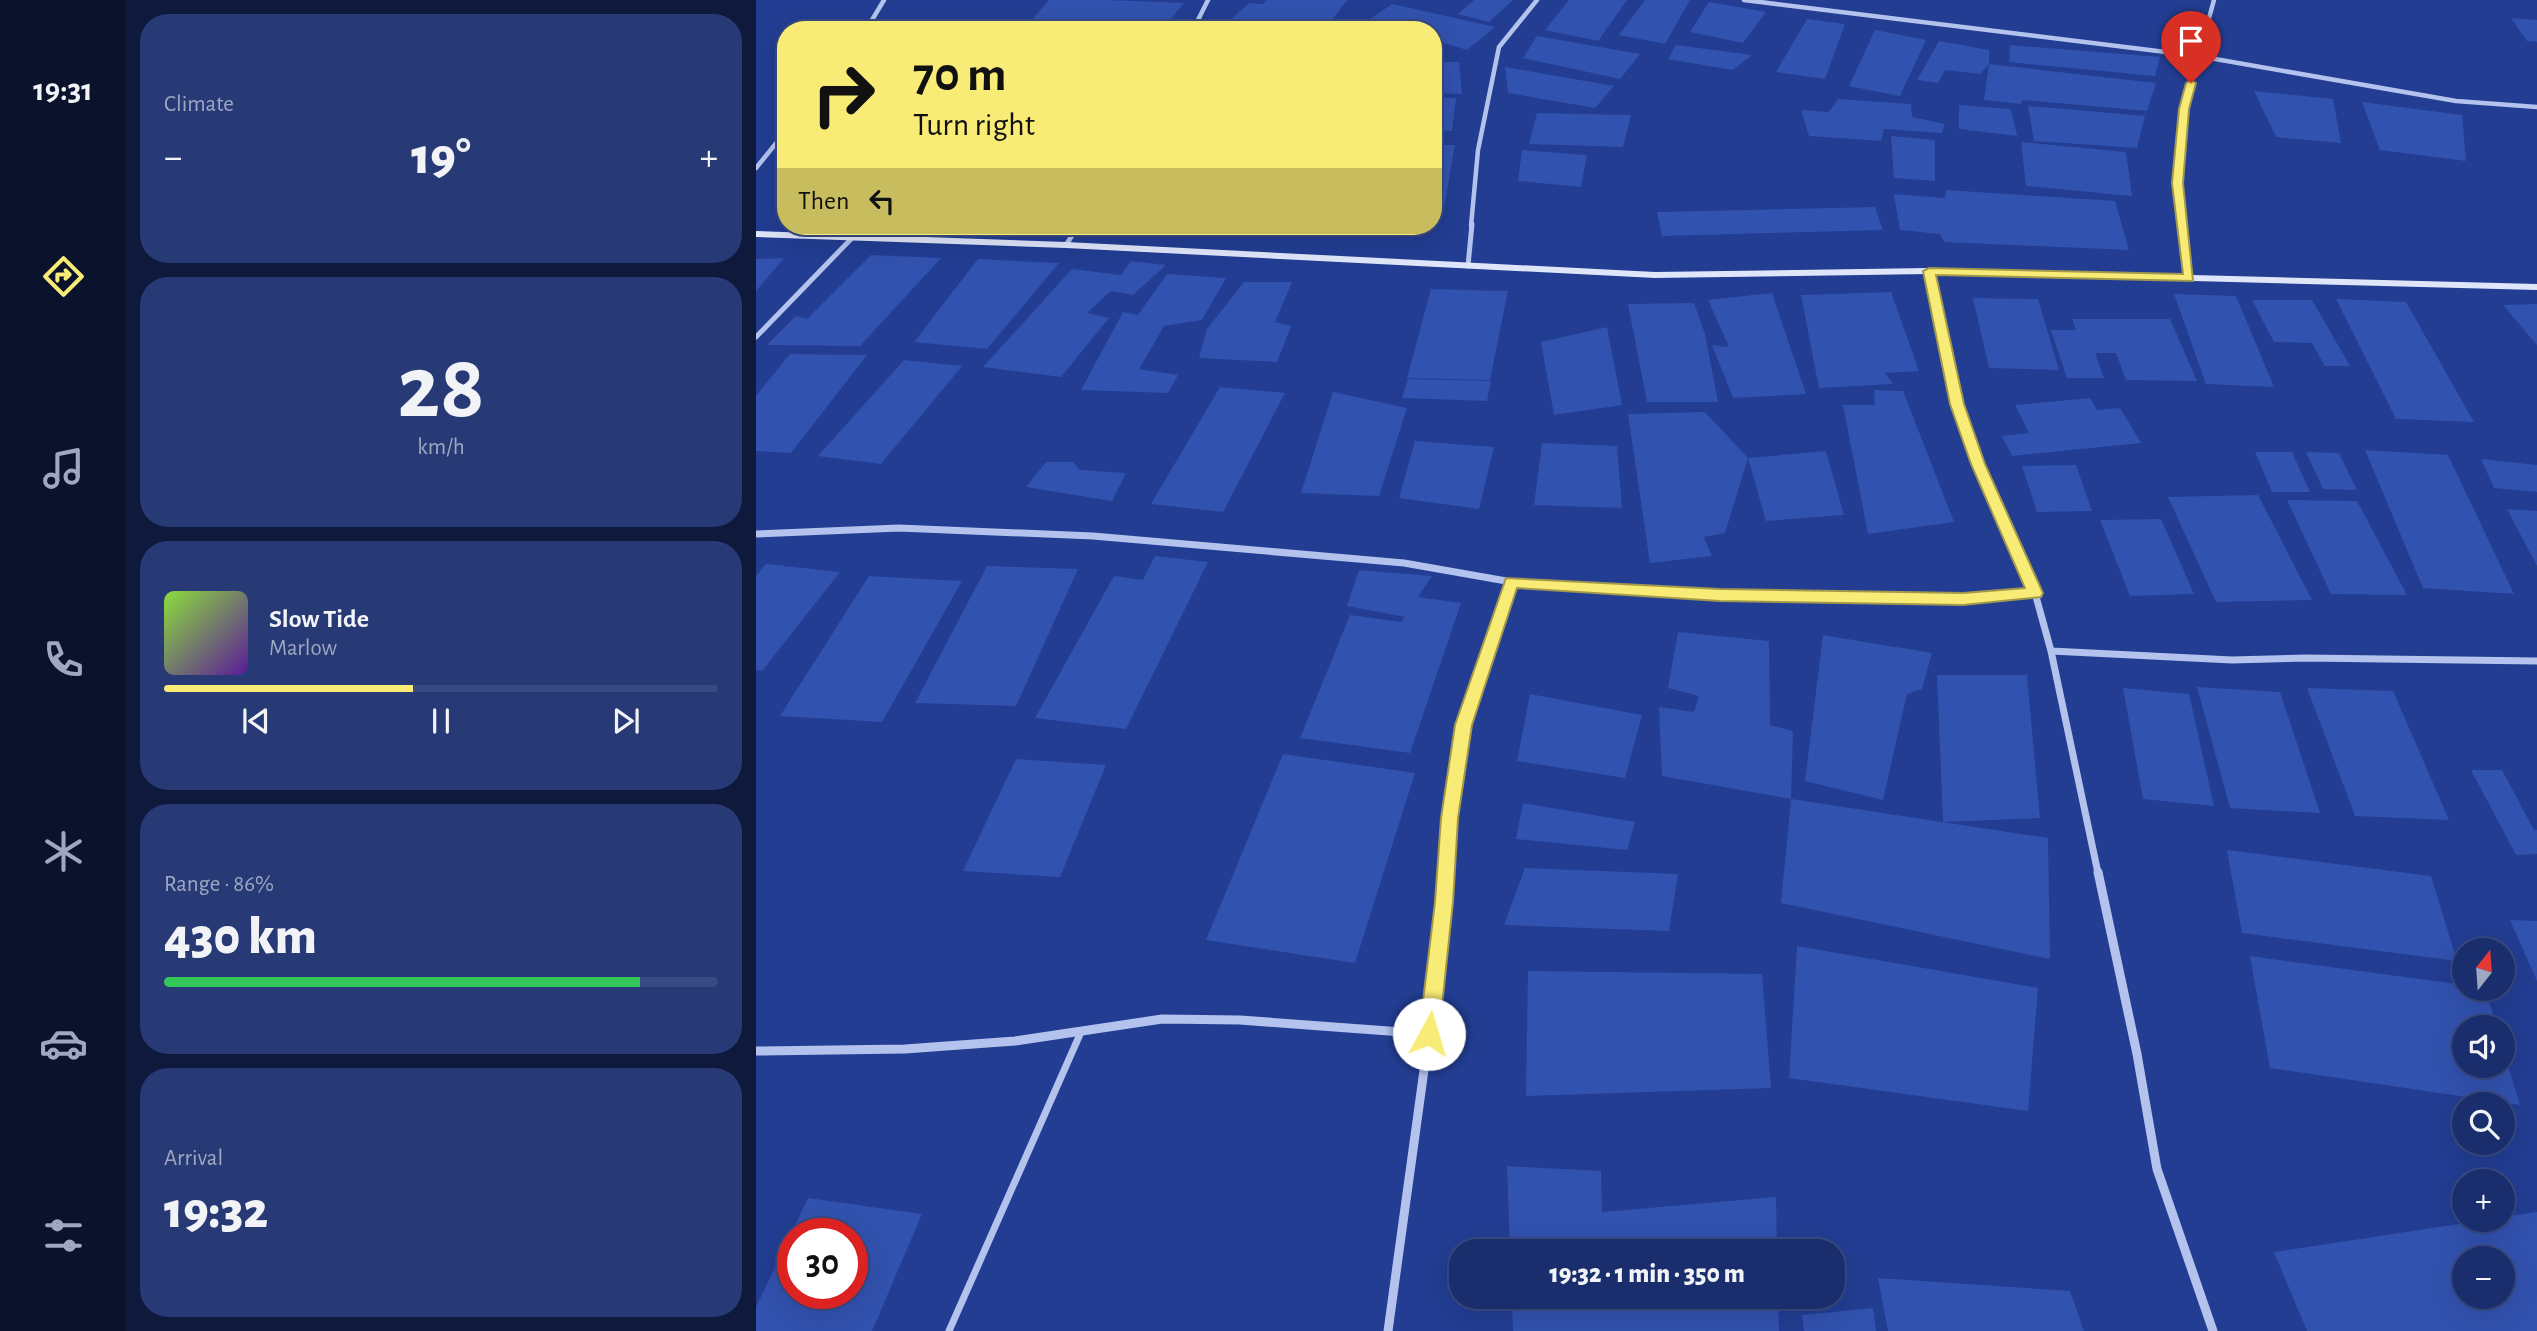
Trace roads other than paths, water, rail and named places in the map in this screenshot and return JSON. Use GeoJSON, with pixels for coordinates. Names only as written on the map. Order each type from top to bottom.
{"type":"FeatureCollection","features":[{"type":"Feature","properties":{"kind":"street"},"geometry":{"type":"LineString","coordinates":[[871,21],[884,0]]}},
{"type":"Feature","properties":{"kind":"street"},"geometry":{"type":"LineString","coordinates":[[1197,21],[1208,0]]}},
{"type":"Feature","properties":{"kind":"street"},"geometry":{"type":"LineString","coordinates":[[1468,266],[1478,150],[1500,47],[1537,0]]}},
{"type":"Feature","properties":{"kind":"street"},"geometry":{"type":"LineString","coordinates":[[1744,0],[2198,56],[2456,101],[2537,107]]}},
{"type":"Feature","properties":{"kind":"street"},"geometry":{"type":"LineString","coordinates":[[2189,278],[2177,183],[2184,109],[2214,0]]}},
{"type":"Feature","properties":{"kind":"street"},"geometry":{"type":"LineString","coordinates":[[756,168],[777,142]]}},
{"type":"Feature","properties":{"kind":"street"},"geometry":{"type":"LineString","coordinates":[[756,234],[777,235]]}},
{"type":"Feature","properties":{"kind":"street"},"geometry":{"type":"LineString","coordinates":[[780,235],[1066,245],[1654,275],[1929,271],[2537,287]]}},
{"type":"Feature","properties":{"kind":"street"},"geometry":{"type":"LineString","coordinates":[[1066,245],[1072,235]]}},
{"type":"Feature","properties":{"kind":"street"},"geometry":{"type":"LineString","coordinates":[[756,337],[852,238]]}},
{"type":"Feature","properties":{"kind":"street"},"geometry":{"type":"LineString","coordinates":[[1929,271],[1957,404],[1978,464],[2035,593],[2051,651],[2137,1054],[2157,1170],[2213,1331]]}},
{"type":"Feature","properties":{"kind":"street"},"geometry":{"type":"LineString","coordinates":[[756,534],[899,528],[1093,536],[1404,563],[1512,582],[1720,595],[1963,599],[2035,593]]}},
{"type":"Feature","properties":{"kind":"street"},"geometry":{"type":"LineString","coordinates":[[1388,1331],[1429,1034],[1444,902],[1449,818],[1464,725],[1512,582]]}},
{"type":"Feature","properties":{"kind":"street"},"geometry":{"type":"LineString","coordinates":[[2051,651],[2232,660],[2306,658],[2537,661]]}},
{"type":"Feature","properties":{"kind":"street"},"geometry":{"type":"LineString","coordinates":[[756,1051],[905,1049],[1015,1041],[1175,1020],[1240,1020],[1429,1034]]}},
{"type":"Feature","properties":{"kind":"lane"},"geometry":{"type":"LineString","coordinates":[[949,1331],[1082,1032]]}}]}
